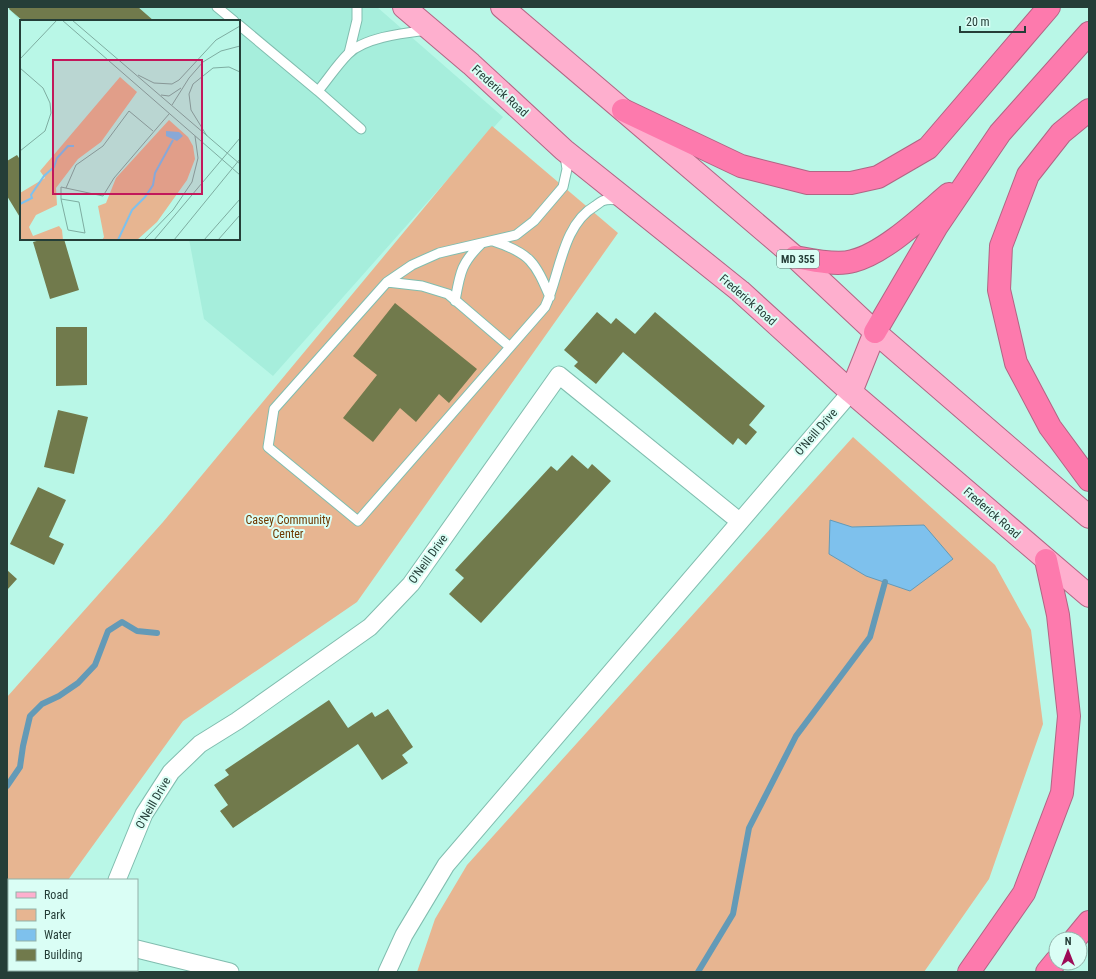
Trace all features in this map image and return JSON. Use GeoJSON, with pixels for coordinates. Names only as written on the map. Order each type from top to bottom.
{"type":"FeatureCollection","features":[{"type":"Feature","properties":{"kind":"highway"},"geometry":{"type":"LineString","coordinates":[[623,110],[741,166],[808,183],[851,183],[878,177],[928,148],[1049,7]]}},
{"type":"Feature","properties":{"kind":"highway"},"geometry":{"type":"LineString","coordinates":[[875,332],[937,226],[1000,134],[1089,33]]}},
{"type":"Feature","properties":{"kind":"highway"},"geometry":{"type":"LineString","coordinates":[[1089,110],[1061,133],[1028,175],[1001,246],[999,290],[1016,363],[1050,428],[1089,480]]}},
{"type":"Feature","properties":{"kind":"highway"},"geometry":{"type":"LineString","coordinates":[[795,257],[820,262],[853,262],[902,234],[972,176]]}},
{"type":"Feature","properties":{"kind":"highway"},"geometry":{"type":"LineString","coordinates":[[969,972],[1024,893],[1062,793],[1069,716],[1058,615],[1046,560]]}},
{"type":"Feature","properties":{"kind":"highway"},"geometry":{"type":"LineString","coordinates":[[1082,931],[1089,922]]}},
{"type":"Feature","properties":{"kind":"main road","name":"Frederick Road"},"geometry":{"type":"LineString","coordinates":[[404,7],[429,30],[471,64],[564,150],[740,291],[851,392],[1089,596]]}},
{"type":"Feature","properties":{"kind":"main road","name":"MD 355"},"geometry":{"type":"LineString","coordinates":[[502,7],[795,257],[875,332],[1089,517]]}},
{"type":"Feature","properties":{"kind":"main road","name":"O'Neill Drive"},"geometry":{"type":"LineString","coordinates":[[851,392],[875,332]]}},
{"type":"Feature","properties":{"kind":"street","name":"O'Neill Drive"},"geometry":{"type":"LineString","coordinates":[[117,879],[144,814],[171,772],[200,744],[237,721],[370,627],[411,584],[560,375],[739,521]]}},
{"type":"Feature","properties":{"kind":"street","name":"O'Neill Drive"},"geometry":{"type":"LineString","coordinates":[[387,972],[404,935],[446,865],[851,392]]}},
{"type":"Feature","properties":{"kind":"street"},"geometry":{"type":"LineString","coordinates":[[138,949],[230,972]]}},
{"type":"Feature","properties":{"kind":"lane"},"geometry":{"type":"LineString","coordinates":[[217,7],[233,20]]}},
{"type":"Feature","properties":{"kind":"lane"},"geometry":{"type":"LineString","coordinates":[[349,53],[357,20],[357,7]]}},
{"type":"Feature","properties":{"kind":"lane"},"geometry":{"type":"LineString","coordinates":[[240,26],[362,129]]}},
{"type":"Feature","properties":{"kind":"lane"},"geometry":{"type":"LineString","coordinates":[[318,91],[349,53],[380,39],[399,34],[429,30]]}},
{"type":"Feature","properties":{"kind":"lane"},"geometry":{"type":"LineString","coordinates":[[564,150],[567,169],[562,187],[550,204],[534,221],[516,235],[439,253],[412,265],[387,282],[274,409],[268,447],[358,521],[546,307],[563,251],[572,232],[588,209],[604,200],[627,200]]}},
{"type":"Feature","properties":{"kind":"lane"},"geometry":{"type":"LineString","coordinates":[[493,241],[515,248],[531,260],[540,273],[550,297]]}},
{"type":"Feature","properties":{"kind":"lane"},"geometry":{"type":"LineString","coordinates":[[455,301],[460,274],[468,256],[482,243]]}},
{"type":"Feature","properties":{"kind":"lane"},"geometry":{"type":"LineString","coordinates":[[387,282],[422,286],[448,294],[510,347]]}},
{"type":"Feature","properties":{"kind":"shaded area"},"geometry":{"type":"Polygon","coordinates":[[[7,7],[377,7],[503,117],[273,376],[204,319],[189,240],[240,240],[240,20],[20,21],[7,7]]]}},
{"type":"Feature","properties":{"kind":"green space","name":"Casey Community Center"},"geometry":{"type":"Polygon","coordinates":[[[492,126],[618,233],[357,602],[183,721],[69,879],[8,879],[8,971],[35,972],[7,972],[7,697],[163,522],[492,126]]]}},
{"type":"Feature","properties":{"kind":"green space"},"geometry":{"type":"Polygon","coordinates":[[[853,437],[995,565],[1031,630],[1043,724],[989,879],[924,972],[417,972],[435,919],[467,865],[853,437]]]}},
{"type":"Feature","properties":{"kind":"water"},"geometry":{"type":"Polygon","coordinates":[[[830,520],[852,527],[924,525],[953,559],[910,591],[866,576],[829,554],[830,520]]]}},
{"type":"Feature","properties":{"kind":"building"},"geometry":{"type":"Polygon","coordinates":[[[10,7],[138,7],[153,20],[22,20],[9,9],[10,7]]]}},
{"type":"Feature","properties":{"kind":"building"},"geometry":{"type":"Polygon","coordinates":[[[17,155],[20,160],[20,217],[7,196],[7,161],[17,155]]]}},
{"type":"Feature","properties":{"kind":"building"},"geometry":{"type":"Polygon","coordinates":[[[40,240],[64,240],[79,290],[50,299],[33,242],[40,240]]]}},
{"type":"Feature","properties":{"kind":"building"},"geometry":{"type":"Polygon","coordinates":[[[395,303],[477,369],[449,403],[439,394],[416,422],[400,408],[373,442],[343,418],[377,375],[353,356],[395,303]]]}},
{"type":"Feature","properties":{"kind":"building"},"geometry":{"type":"Polygon","coordinates":[[[597,312],[611,324],[616,318],[635,334],[655,312],[765,406],[749,425],[757,432],[746,445],[738,438],[733,445],[623,352],[596,384],[574,366],[578,362],[564,350],[597,312]]]}},
{"type":"Feature","properties":{"kind":"building"},"geometry":{"type":"Polygon","coordinates":[[[56,327],[87,327],[87,385],[56,386],[56,327]]]}},
{"type":"Feature","properties":{"kind":"building"},"geometry":{"type":"Polygon","coordinates":[[[58,410],[88,417],[74,474],[44,467],[58,410]]]}},
{"type":"Feature","properties":{"kind":"building"},"geometry":{"type":"Polygon","coordinates":[[[572,455],[588,469],[592,464],[611,481],[481,623],[449,594],[464,578],[455,570],[551,466],[557,471],[572,455]]]}},
{"type":"Feature","properties":{"kind":"building"},"geometry":{"type":"Polygon","coordinates":[[[38,487],[66,500],[49,537],[64,544],[54,565],[10,544],[38,487]]]}},
{"type":"Feature","properties":{"kind":"building"},"geometry":{"type":"Polygon","coordinates":[[[7,570],[17,579],[7,590],[7,570]]]}},
{"type":"Feature","properties":{"kind":"building"},"geometry":{"type":"Polygon","coordinates":[[[329,700],[348,728],[372,712],[375,717],[388,709],[413,747],[402,755],[408,763],[382,780],[358,744],[233,828],[220,811],[228,805],[214,785],[229,775],[225,770],[329,700]]]}},
{"type":"Feature","properties":{"kind":"waterway"},"geometry":{"type":"LineString","coordinates":[[698,972],[733,914],[749,828],[796,736],[870,637],[885,582]]}},
{"type":"Feature","properties":{"kind":"waterway"},"geometry":{"type":"LineString","coordinates":[[7,786],[20,767],[30,716],[42,704],[59,696],[78,683],[95,665],[108,631],[122,622],[137,631],[157,633]]}}]}
